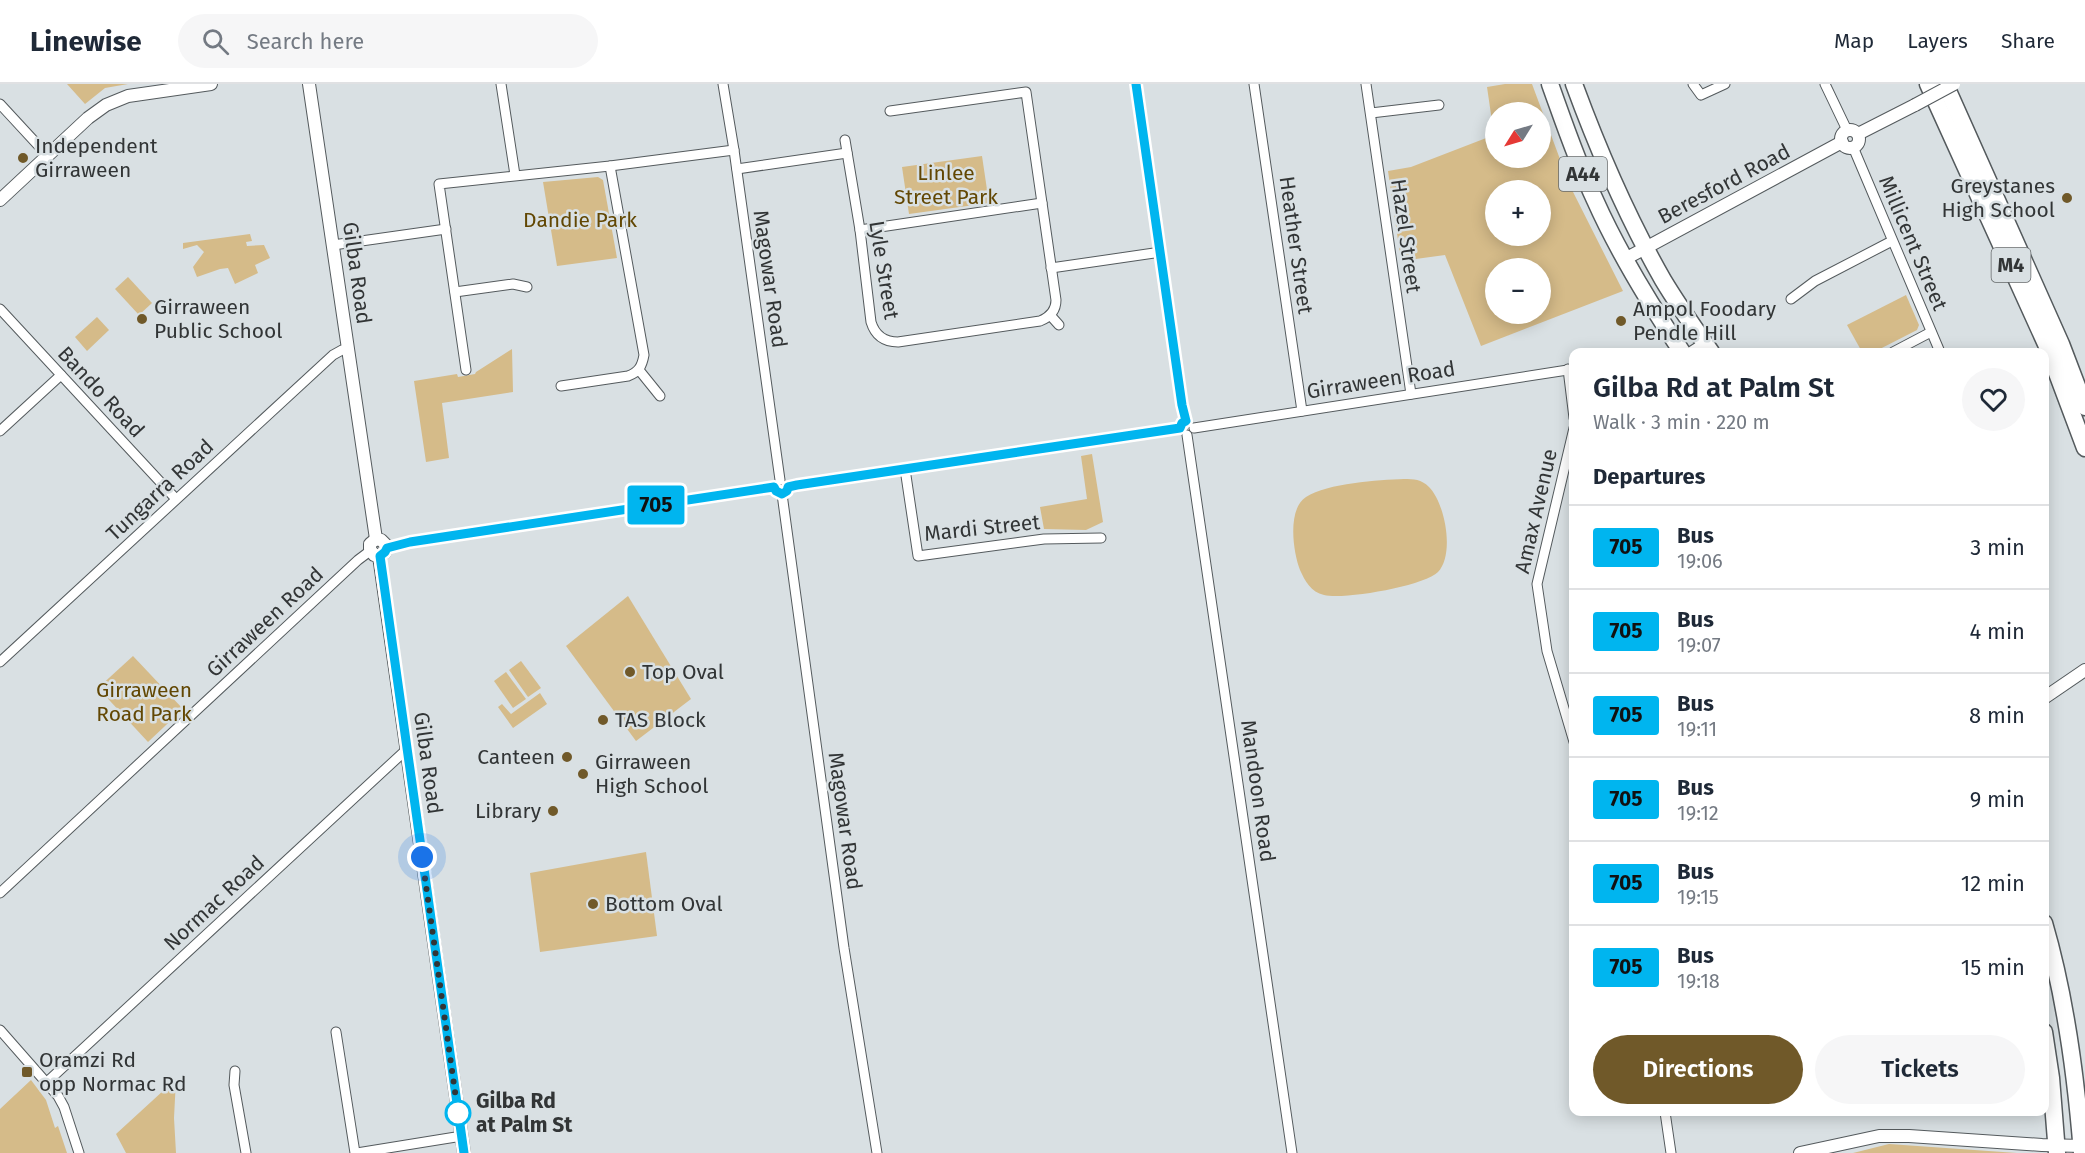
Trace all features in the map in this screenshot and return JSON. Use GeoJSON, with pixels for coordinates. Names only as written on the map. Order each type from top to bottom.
{"type":"FeatureCollection","features":[{"type":"Feature","properties":{"kind":"highway","name":"A44"},"geometry":{"type":"LineString","coordinates":[[1550,84],[1595,202],[1625,260],[1680,348]]}},
{"type":"Feature","properties":{"kind":"highway","name":"A44"},"geometry":{"type":"LineString","coordinates":[[1574,84],[1606,167],[1646,248],[1708,348]]}},
{"type":"Feature","properties":{"kind":"highway","name":"M4"},"geometry":{"type":"LineString","coordinates":[[1928,84],[2048,348]]}},
{"type":"Feature","properties":{"kind":"highway","name":"M4"},"geometry":{"type":"LineString","coordinates":[[1945,84],[2057,335],[2085,406]]}},
{"type":"Feature","properties":{"kind":"highway","name":"M4"},"geometry":{"type":"LineString","coordinates":[[2049,352],[2085,448]]}},
{"type":"Feature","properties":{"kind":"highway"},"geometry":{"type":"LineString","coordinates":[[2049,943],[2071,1048],[2082,1149]]}},
{"type":"Feature","properties":{"kind":"highway"},"geometry":{"type":"LineString","coordinates":[[2049,1065],[2057,1149]]}},
{"type":"Feature","properties":{"kind":"street"},"geometry":{"type":"LineString","coordinates":[[0,200],[88,118],[115,101],[128,96],[211,84]]}},
{"type":"Feature","properties":{"kind":"street","name":"Gilba Road"},"geometry":{"type":"LineString","coordinates":[[309,84],[376,539],[370,544],[379,552],[464,1153]]}},
{"type":"Feature","properties":{"kind":"street"},"geometry":{"type":"LineString","coordinates":[[501,84],[515,175]]}},
{"type":"Feature","properties":{"kind":"street","name":"Magowar Road"},"geometry":{"type":"LineString","coordinates":[[723,84],[737,169],[844,948],[877,1153]]}},
{"type":"Feature","properties":{"kind":"street","name":"Mandoon Road"},"geometry":{"type":"LineString","coordinates":[[1136,84],[1292,1153]]}},
{"type":"Feature","properties":{"kind":"street","name":"Heather Street"},"geometry":{"type":"LineString","coordinates":[[1254,84],[1302,411]]}},
{"type":"Feature","properties":{"kind":"street","name":"Hazel Street"},"geometry":{"type":"LineString","coordinates":[[1366,84],[1411,394]]}},
{"type":"Feature","properties":{"kind":"street"},"geometry":{"type":"LineString","coordinates":[[1693,84],[1701,95],[1725,84]]}},
{"type":"Feature","properties":{"kind":"street","name":"Millicent Street"},"geometry":{"type":"LineString","coordinates":[[1825,84],[1938,348]]}},
{"type":"Feature","properties":{"kind":"street","name":"Beresford Road"},"geometry":{"type":"LineString","coordinates":[[1625,260],[1954,84]]}},
{"type":"Feature","properties":{"kind":"street"},"geometry":{"type":"LineString","coordinates":[[890,111],[1026,92],[1056,304],[1050,315],[1059,326]]}},
{"type":"Feature","properties":{"kind":"street"},"geometry":{"type":"LineString","coordinates":[[0,104],[48,156]]}},
{"type":"Feature","properties":{"kind":"street"},"geometry":{"type":"LineString","coordinates":[[1371,113],[1438,105]]}},
{"type":"Feature","properties":{"kind":"street","name":"Lyle Street"},"geometry":{"type":"LineString","coordinates":[[845,140],[860,230],[871,322],[875,331],[883,339],[898,342],[1040,321],[1050,315]]}},
{"type":"Feature","properties":{"kind":"street"},"geometry":{"type":"LineString","coordinates":[[466,370],[439,184],[734,150]]}},
{"type":"Feature","properties":{"kind":"street"},"geometry":{"type":"LineString","coordinates":[[737,169],[847,153]]}},
{"type":"Feature","properties":{"kind":"street"},"geometry":{"type":"LineString","coordinates":[[561,386],[628,376],[639,370],[642,364],[644,355],[610,166]]}},
{"type":"Feature","properties":{"kind":"street"},"geometry":{"type":"LineString","coordinates":[[860,230],[1042,203]]}},
{"type":"Feature","properties":{"kind":"street"},"geometry":{"type":"LineString","coordinates":[[333,245],[446,229]]}},
{"type":"Feature","properties":{"kind":"street"},"geometry":{"type":"LineString","coordinates":[[1791,299],[1815,281],[1892,240]]}},
{"type":"Feature","properties":{"kind":"street"},"geometry":{"type":"LineString","coordinates":[[1052,268],[1161,252]]}},
{"type":"Feature","properties":{"kind":"street"},"geometry":{"type":"LineString","coordinates":[[455,292],[513,284],[527,287]]}},
{"type":"Feature","properties":{"kind":"street","name":"Bando Road"},"geometry":{"type":"LineString","coordinates":[[0,309],[176,499]]}},
{"type":"Feature","properties":{"kind":"street"},"geometry":{"type":"LineString","coordinates":[[1901,348],[1931,332]]}},
{"type":"Feature","properties":{"kind":"street","name":"Tungarra Road"},"geometry":{"type":"LineString","coordinates":[[0,662],[333,355],[342,350],[348,350]]}},
{"type":"Feature","properties":{"kind":"street","name":"Girraween Road"},"geometry":{"type":"LineString","coordinates":[[0,893],[358,560],[379,552],[410,542],[1302,411],[1569,369]]}},
{"type":"Feature","properties":{"kind":"street"},"geometry":{"type":"LineString","coordinates":[[639,370],[660,396]]}},
{"type":"Feature","properties":{"kind":"street"},"geometry":{"type":"LineString","coordinates":[[0,431],[61,375]]}},
{"type":"Feature","properties":{"kind":"street","name":"Amax Avenue"},"geometry":{"type":"LineString","coordinates":[[1569,449],[1537,584],[1547,651],[1569,725]]}},
{"type":"Feature","properties":{"kind":"street","name":"Mardi Street"},"geometry":{"type":"LineString","coordinates":[[905,469],[918,556],[1044,539],[1101,538]]}},
{"type":"Feature","properties":{"kind":"street"},"geometry":{"type":"LineString","coordinates":[[2049,692],[2085,670]]}},
{"type":"Feature","properties":{"kind":"street","name":"Normac Road"},"geometry":{"type":"LineString","coordinates":[[47,1082],[406,750]]}},
{"type":"Feature","properties":{"kind":"street"},"geometry":{"type":"LineString","coordinates":[[0,1030],[47,1082],[64,1107],[79,1153]]}},
{"type":"Feature","properties":{"kind":"street"},"geometry":{"type":"LineString","coordinates":[[336,1032],[356,1153],[462,1136]]}},
{"type":"Feature","properties":{"kind":"street"},"geometry":{"type":"LineString","coordinates":[[235,1071],[234,1085],[246,1153]]}},
{"type":"Feature","properties":{"kind":"street"},"geometry":{"type":"LineString","coordinates":[[1666,1116],[1671,1153]]}},
{"type":"Feature","properties":{"kind":"street"},"geometry":{"type":"LineString","coordinates":[[1800,1153],[1879,1136],[1909,1136],[2057,1149],[2082,1149]]}},
{"type":"Feature","properties":{"kind":"green space"},"geometry":{"type":"Polygon","coordinates":[[[67,84],[128,84],[105,88],[85,104],[67,84]]]}},
{"type":"Feature","properties":{"kind":"green space"},"geometry":{"type":"Polygon","coordinates":[[[1532,84],[1539,102],[1489,102],[1487,87],[1532,84]]]}},
{"type":"Feature","properties":{"kind":"green space"},"geometry":{"type":"Polygon","coordinates":[[[1551,135],[1570,186],[1623,291],[1551,319],[1551,258],[1485,258],[1485,324],[1538,324],[1481,346],[1445,255],[1401,261],[1388,171],[1411,167],[1485,138],[1485,168],[1551,168],[1551,135]]]}},
{"type":"Feature","properties":{"kind":"green space","name":"Linlee Street Park"},"geometry":{"type":"Polygon","coordinates":[[[982,156],[989,203],[909,214],[902,167],[982,156]]]}},
{"type":"Feature","properties":{"kind":"green space","name":"Dandie Park"},"geometry":{"type":"Polygon","coordinates":[[[598,177],[603,180],[617,258],[557,266],[543,182],[598,177]]]}},
{"type":"Feature","properties":{"kind":"green space"},"geometry":{"type":"Polygon","coordinates":[[[250,234],[252,241],[246,242],[247,246],[264,245],[270,258],[255,265],[258,273],[235,284],[228,268],[197,277],[193,267],[204,252],[197,245],[183,249],[183,243],[250,234]]]}},
{"type":"Feature","properties":{"kind":"green space"},"geometry":{"type":"Polygon","coordinates":[[[128,277],[152,303],[139,315],[115,289],[128,277]]]}},
{"type":"Feature","properties":{"kind":"green space"},"geometry":{"type":"Polygon","coordinates":[[[1906,295],[1919,325],[1917,330],[1882,348],[1860,348],[1847,325],[1906,295]]]}},
{"type":"Feature","properties":{"kind":"green space"},"geometry":{"type":"Polygon","coordinates":[[[97,317],[109,330],[87,351],[75,337],[97,317]]]}},
{"type":"Feature","properties":{"kind":"green space"},"geometry":{"type":"Polygon","coordinates":[[[512,349],[513,392],[442,403],[449,458],[426,462],[414,381],[457,374],[458,377],[475,374],[512,349]]]}},
{"type":"Feature","properties":{"kind":"green space"},"geometry":{"type":"Polygon","coordinates":[[[1092,454],[1103,522],[1086,530],[1044,529],[1040,507],[1087,499],[1081,456],[1092,454]]]}},
{"type":"Feature","properties":{"kind":"green space"},"geometry":{"type":"Polygon","coordinates":[[[1404,479],[1417,480],[1426,484],[1440,504],[1447,541],[1443,564],[1438,572],[1401,587],[1365,594],[1334,596],[1319,594],[1312,589],[1300,570],[1295,553],[1294,521],[1300,503],[1315,492],[1340,485],[1404,479]]]}},
{"type":"Feature","properties":{"kind":"green space","name":"Top Oval"},"geometry":{"type":"Polygon","coordinates":[[[628,596],[691,699],[636,741],[566,646],[628,596]]]}},
{"type":"Feature","properties":{"kind":"green space","name":"Girraween Road Park"},"geometry":{"type":"Polygon","coordinates":[[[133,656],[183,709],[148,742],[98,688],[133,656]]]}},
{"type":"Feature","properties":{"kind":"green space"},"geometry":{"type":"Polygon","coordinates":[[[521,661],[541,688],[528,697],[509,670],[521,661]]]}},
{"type":"Feature","properties":{"kind":"green space"},"geometry":{"type":"Polygon","coordinates":[[[506,672],[526,699],[513,708],[494,681],[506,672]]]}},
{"type":"Feature","properties":{"kind":"green space"},"geometry":{"type":"Polygon","coordinates":[[[540,693],[547,704],[513,728],[498,707],[502,704],[511,714],[540,693]]]}},
{"type":"Feature","properties":{"kind":"green space","name":"Bottom Oval"},"geometry":{"type":"Polygon","coordinates":[[[646,852],[657,936],[540,952],[530,873],[646,852]]]}},
{"type":"Feature","properties":{"kind":"green space"},"geometry":{"type":"Polygon","coordinates":[[[176,1079],[174,1118],[176,1153],[126,1153],[116,1134],[176,1079]]]}},
{"type":"Feature","properties":{"kind":"green space"},"geometry":{"type":"Polygon","coordinates":[[[31,1080],[46,1100],[55,1128],[58,1126],[67,1153],[0,1153],[0,1109],[31,1080]]]}},
{"type":"Feature","properties":{"kind":"green space"},"geometry":{"type":"Polygon","coordinates":[[[1889,1144],[2017,1153],[1853,1153],[1889,1144]]]}},
{"type":"Feature","properties":{"kind":"bus line","name":"705"},"geometry":{"type":"LineString","coordinates":[[464,1153],[380,572],[380,556],[387,548],[410,542],[774,487],[779,494],[782,494],[787,491],[788,487],[797,485],[1180,428],[1186,421],[1136,84]]}},
{"type":"Feature","properties":{"kind":"place","name":"Independent Girraween"},"geometry":{"type":"Point","coordinates":[23,158]}},
{"type":"Feature","properties":{"kind":"place","name":"Greystanes High School"},"geometry":{"type":"Point","coordinates":[2067,198]}},
{"type":"Feature","properties":{"kind":"place","name":"Girraween Public School"},"geometry":{"type":"Point","coordinates":[142,319]}},
{"type":"Feature","properties":{"kind":"place","name":"Ampol Foodary Pendle Hill"},"geometry":{"type":"Point","coordinates":[1621,321]}},
{"type":"Feature","properties":{"kind":"place","name":"Top Oval"},"geometry":{"type":"Point","coordinates":[630,672]}},
{"type":"Feature","properties":{"kind":"place","name":"TAS Block"},"geometry":{"type":"Point","coordinates":[603,720]}},
{"type":"Feature","properties":{"kind":"place","name":"Canteen"},"geometry":{"type":"Point","coordinates":[567,757]}},
{"type":"Feature","properties":{"kind":"place","name":"Girraween High School"},"geometry":{"type":"Point","coordinates":[583,774]}},
{"type":"Feature","properties":{"kind":"place","name":"Library"},"geometry":{"type":"Point","coordinates":[553,811]}},
{"type":"Feature","properties":{"kind":"place","name":"Bottom Oval"},"geometry":{"type":"Point","coordinates":[593,904]}},
{"type":"Feature","properties":{"kind":"place","name":"Oramzi Rd opp Normac Rd"},"geometry":{"type":"Point","coordinates":[27,1072]}},
{"type":"Feature","properties":{"kind":"place","name":"Gilba Rd at Palm St"},"geometry":{"type":"Point","coordinates":[458,1113]}},
{"type":"Feature","properties":{"kind":"route"},"geometry":{"type":"LineString","coordinates":[[422,857],[458,1113]]}}]}
